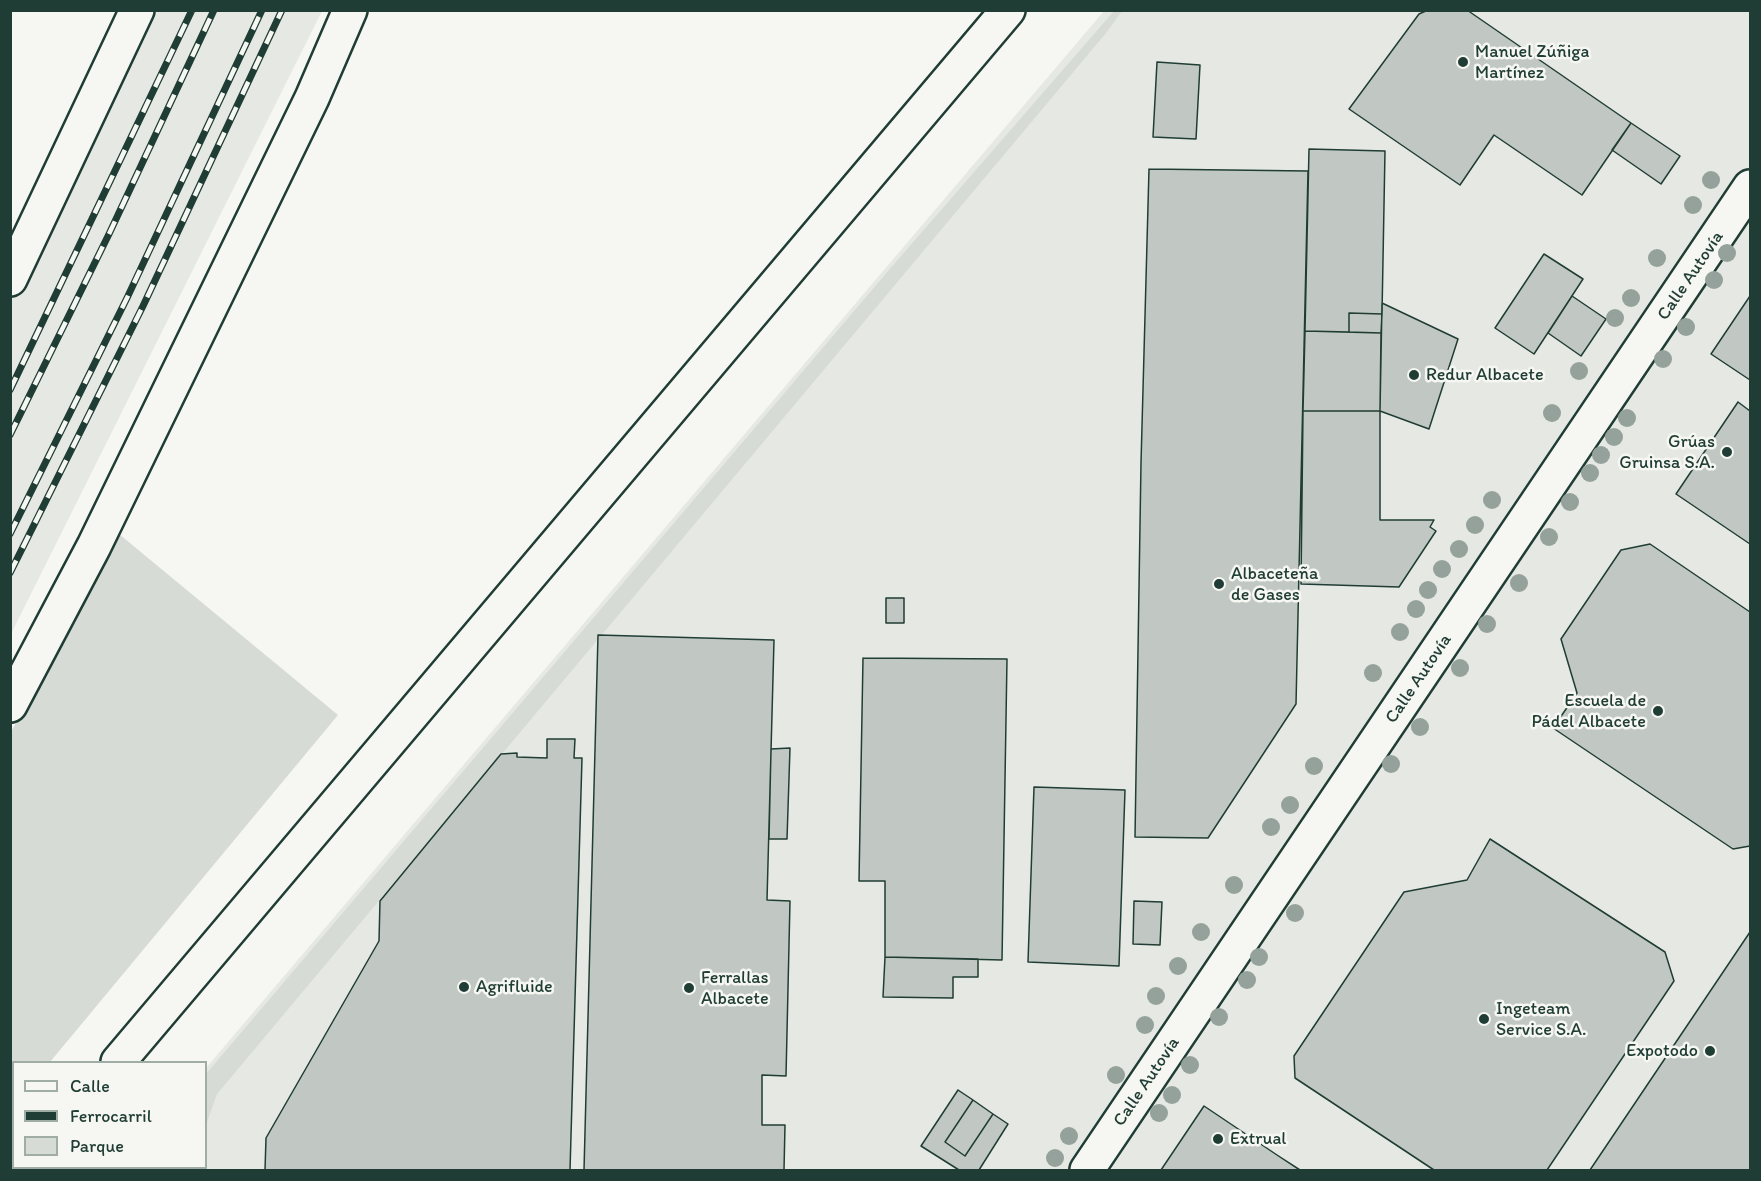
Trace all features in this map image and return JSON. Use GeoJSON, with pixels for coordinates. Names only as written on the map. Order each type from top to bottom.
{"type":"FeatureCollection","features":[{"type":"Feature","properties":{"kind":"street"},"geometry":{"type":"LineString","coordinates":[[10,279],[137,10]]}},
{"type":"Feature","properties":{"kind":"street"},"geometry":{"type":"LineString","coordinates":[[10,705],[94,546],[312,98],[350,10]]}},
{"type":"Feature","properties":{"kind":"street"},"geometry":{"type":"LineString","coordinates":[[119,1061],[1008,10]]}},
{"type":"Feature","properties":{"kind":"street","name":"Calle Autovía"},"geometry":{"type":"LineString","coordinates":[[1087,1170],[1750,187]]}},
{"type":"Feature","properties":{"kind":"shaded area"},"geometry":{"type":"Polygon","coordinates":[[[150,11],[322,11],[11,634],[10,298],[150,11]]]}},
{"type":"Feature","properties":{"kind":"shaded area"},"geometry":{"type":"Polygon","coordinates":[[[1104,11],[1750,11],[1750,1170],[119,1170],[207,1169],[207,1067],[1104,11]]]}},
{"type":"Feature","properties":{"kind":"green space"},"geometry":{"type":"Polygon","coordinates":[[[1114,11],[1122,11],[1106,33],[217,1094],[207,1122],[207,1073],[889,270],[1114,11]]]}},
{"type":"Feature","properties":{"kind":"green space"},"geometry":{"type":"Polygon","coordinates":[[[119,534],[338,715],[51,1061],[12,1061],[11,1110],[11,732],[119,534]]]}},
{"type":"Feature","properties":{"kind":"building","name":"Manuel Zúñiga Martínez"},"geometry":{"type":"Polygon","coordinates":[[[1428,10],[1467,10],[1631,123],[1582,195],[1494,135],[1460,185],[1349,109],[1419,14],[1428,10]]]}},
{"type":"Feature","properties":{"kind":"building"},"geometry":{"type":"Polygon","coordinates":[[[1157,62],[1200,65],[1196,139],[1153,137],[1157,62]]]}},
{"type":"Feature","properties":{"kind":"building"},"geometry":{"type":"Polygon","coordinates":[[[1631,123],[1680,156],[1661,184],[1612,150],[1631,123]]]}},
{"type":"Feature","properties":{"kind":"building"},"geometry":{"type":"Polygon","coordinates":[[[1309,149],[1385,151],[1382,314],[1349,313],[1349,332],[1305,331],[1309,149]]]}},
{"type":"Feature","properties":{"kind":"building","name":"Albaceteña de Gases"},"geometry":{"type":"Polygon","coordinates":[[[1149,169],[1308,171],[1296,704],[1208,838],[1135,837],[1141,463],[1149,169]]]}},
{"type":"Feature","properties":{"kind":"building"},"geometry":{"type":"Polygon","coordinates":[[[1544,254],[1583,279],[1534,354],[1495,328],[1544,254]]]}},
{"type":"Feature","properties":{"kind":"building"},"geometry":{"type":"Polygon","coordinates":[[[1572,296],[1606,319],[1581,356],[1548,333],[1572,296]]]}},
{"type":"Feature","properties":{"kind":"building"},"geometry":{"type":"Polygon","coordinates":[[[1750,296],[1750,380],[1711,354],[1750,296]]]}},
{"type":"Feature","properties":{"kind":"building","name":"Redur Albacete"},"geometry":{"type":"Polygon","coordinates":[[[1382,303],[1458,339],[1429,429],[1380,411],[1382,303]]]}},
{"type":"Feature","properties":{"kind":"building"},"geometry":{"type":"Polygon","coordinates":[[[1349,313],[1382,314],[1381,333],[1349,332],[1349,313]]]}},
{"type":"Feature","properties":{"kind":"building"},"geometry":{"type":"Polygon","coordinates":[[[1305,331],[1381,333],[1380,411],[1303,411],[1305,331]]]}},
{"type":"Feature","properties":{"kind":"building","name":"Grúas Gruinsa S.A."},"geometry":{"type":"Polygon","coordinates":[[[1738,402],[1750,411],[1750,544],[1676,494],[1738,402]]]}},
{"type":"Feature","properties":{"kind":"building"},"geometry":{"type":"Polygon","coordinates":[[[1303,411],[1380,411],[1380,520],[1434,520],[1430,527],[1436,531],[1399,587],[1301,584],[1303,411]]]}},
{"type":"Feature","properties":{"kind":"building","name":"Escuela de Pádel Albacete"},"geometry":{"type":"Polygon","coordinates":[[[1650,544],[1750,612],[1750,846],[1733,849],[1553,728],[1577,693],[1561,639],[1621,550],[1650,544]]]}},
{"type":"Feature","properties":{"kind":"building"},"geometry":{"type":"Polygon","coordinates":[[[886,598],[904,598],[904,623],[886,623],[886,598]]]}},
{"type":"Feature","properties":{"kind":"building","name":"Ferrallas Albacete"},"geometry":{"type":"Polygon","coordinates":[[[598,635],[774,640],[767,900],[790,901],[786,1076],[762,1075],[762,1125],[785,1125],[784,1170],[584,1170],[598,635]]]}},
{"type":"Feature","properties":{"kind":"building"},"geometry":{"type":"Polygon","coordinates":[[[863,658],[1007,659],[1002,960],[885,957],[885,881],[859,881],[863,658]]]}},
{"type":"Feature","properties":{"kind":"building","name":"Agrifluide"},"geometry":{"type":"Polygon","coordinates":[[[547,739],[575,739],[574,758],[582,758],[570,1170],[265,1170],[266,1138],[379,941],[380,901],[501,754],[517,753],[517,757],[547,758],[547,739]]]}},
{"type":"Feature","properties":{"kind":"building"},"geometry":{"type":"Polygon","coordinates":[[[790,748],[787,839],[769,839],[771,749],[790,748]]]}},
{"type":"Feature","properties":{"kind":"building"},"geometry":{"type":"Polygon","coordinates":[[[1034,787],[1125,790],[1119,966],[1028,962],[1034,787]]]}},
{"type":"Feature","properties":{"kind":"building","name":"Ingeteam Service S.A."},"geometry":{"type":"Polygon","coordinates":[[[1490,839],[1665,952],[1674,981],[1547,1170],[1434,1170],[1295,1078],[1294,1056],[1404,892],[1467,880],[1490,839]]]}},
{"type":"Feature","properties":{"kind":"building"},"geometry":{"type":"Polygon","coordinates":[[[1134,901],[1162,902],[1160,945],[1133,944],[1134,901]]]}},
{"type":"Feature","properties":{"kind":"building","name":"Expotodo"},"geometry":{"type":"Polygon","coordinates":[[[1750,932],[1750,1170],[1590,1170],[1750,932]]]}},
{"type":"Feature","properties":{"kind":"building"},"geometry":{"type":"Polygon","coordinates":[[[885,957],[978,959],[978,977],[953,977],[953,998],[883,997],[885,957]]]}},
{"type":"Feature","properties":{"kind":"building"},"geometry":{"type":"Polygon","coordinates":[[[958,1090],[973,1100],[945,1142],[965,1156],[993,1114],[1008,1124],[979,1170],[959,1170],[921,1146],[958,1090]]]}},
{"type":"Feature","properties":{"kind":"building"},"geometry":{"type":"Polygon","coordinates":[[[973,1100],[993,1114],[965,1156],[945,1142],[973,1100]]]}},
{"type":"Feature","properties":{"kind":"building","name":"Extrual"},"geometry":{"type":"Polygon","coordinates":[[[1204,1106],[1277,1155],[1300,1170],[1161,1170],[1204,1106]]]}},
{"type":"Feature","properties":{"kind":"railway"},"geometry":{"type":"LineString","coordinates":[[10,390],[192,10]]}},
{"type":"Feature","properties":{"kind":"railway"},"geometry":{"type":"LineString","coordinates":[[10,435],[109,234],[214,10]]}},
{"type":"Feature","properties":{"kind":"railway"},"geometry":{"type":"LineString","coordinates":[[10,534],[127,298],[262,10]]}},
{"type":"Feature","properties":{"kind":"railway"},"geometry":{"type":"LineString","coordinates":[[10,573],[143,306],[282,10]]}},
{"type":"Feature","properties":{"kind":"place","name":"Manuel Zúñiga Martínez"},"geometry":{"type":"Point","coordinates":[1463,62]}},
{"type":"Feature","properties":{"kind":"place","name":"Redur Albacete"},"geometry":{"type":"Point","coordinates":[1414,375]}},
{"type":"Feature","properties":{"kind":"place","name":"Grúas Gruinsa S.A."},"geometry":{"type":"Point","coordinates":[1727,452]}},
{"type":"Feature","properties":{"kind":"place","name":"Albaceteña de Gases"},"geometry":{"type":"Point","coordinates":[1219,584]}},
{"type":"Feature","properties":{"kind":"place","name":"Escuela de Pádel Albacete"},"geometry":{"type":"Point","coordinates":[1658,711]}},
{"type":"Feature","properties":{"kind":"place","name":"Agrifluide"},"geometry":{"type":"Point","coordinates":[464,987]}},
{"type":"Feature","properties":{"kind":"place","name":"Ferrallas Albacete"},"geometry":{"type":"Point","coordinates":[689,988]}},
{"type":"Feature","properties":{"kind":"place","name":"Ingeteam Service S.A."},"geometry":{"type":"Point","coordinates":[1484,1019]}},
{"type":"Feature","properties":{"kind":"place","name":"Expotodo"},"geometry":{"type":"Point","coordinates":[1710,1051]}},
{"type":"Feature","properties":{"kind":"place","name":"Extrual"},"geometry":{"type":"Point","coordinates":[1218,1139]}}]}
